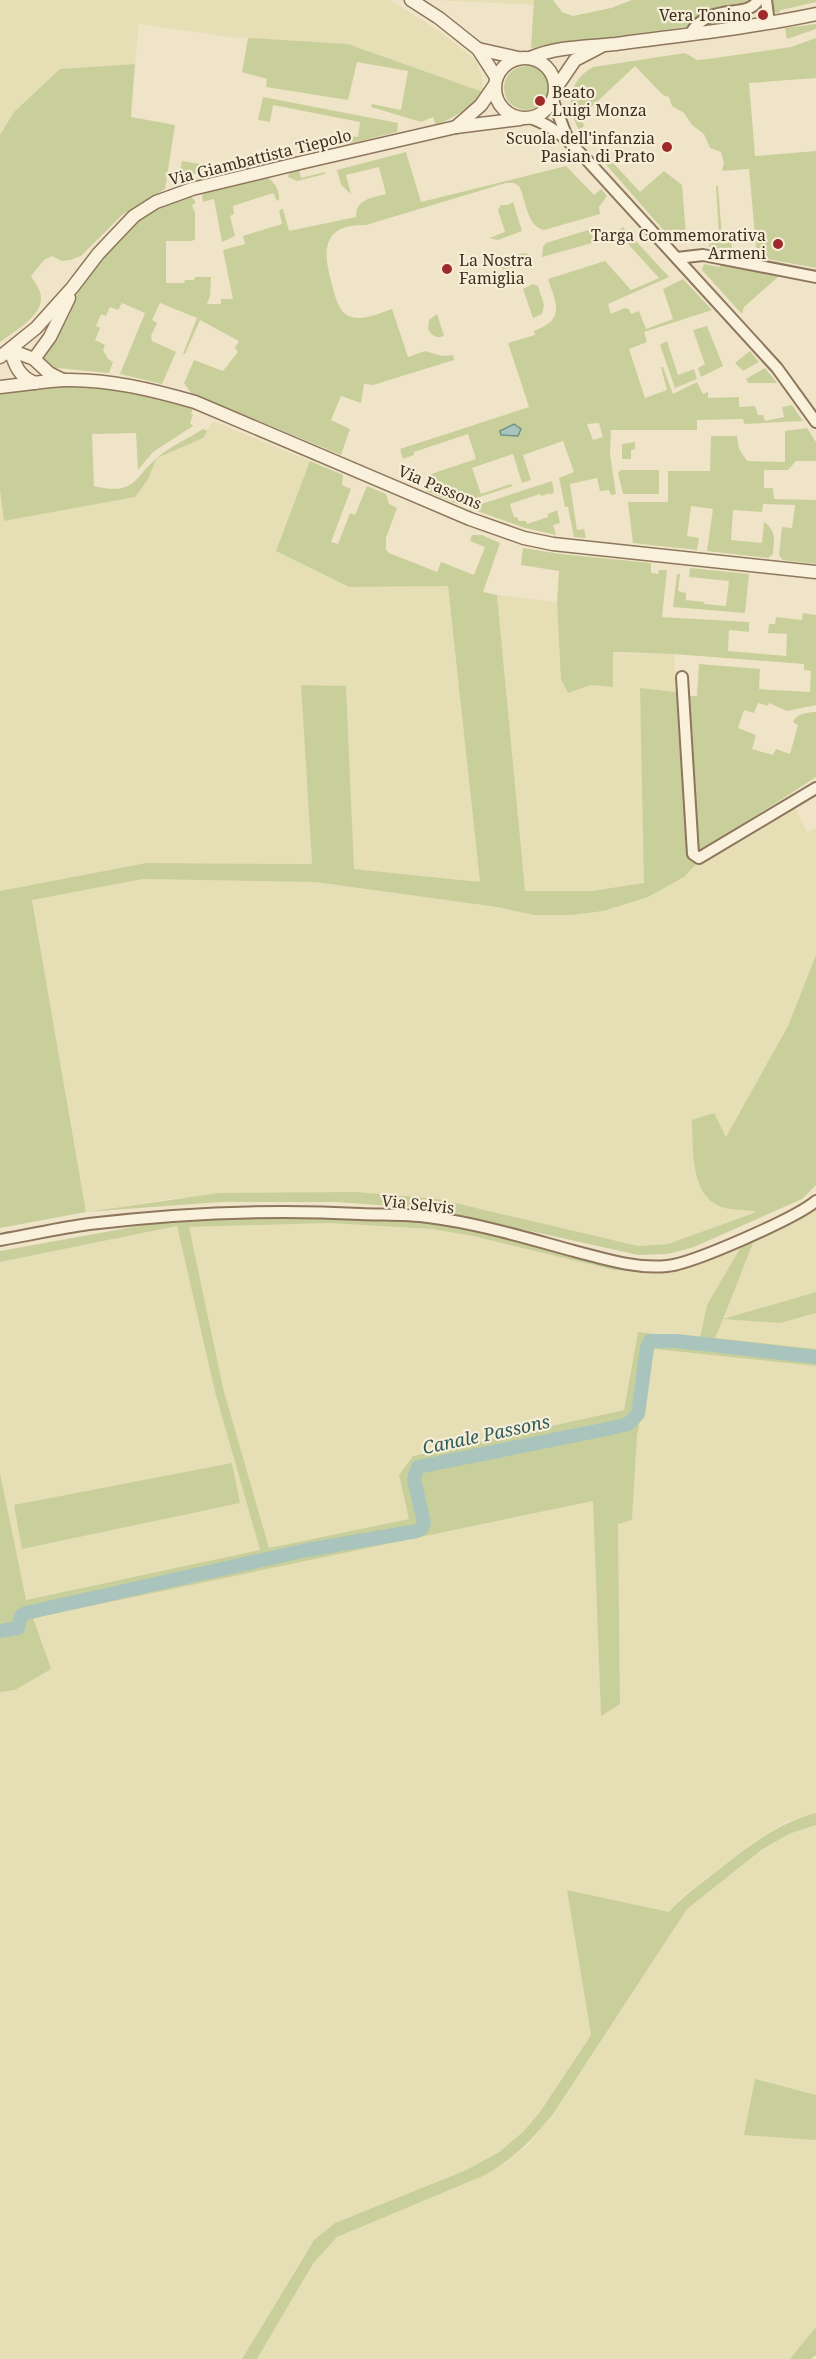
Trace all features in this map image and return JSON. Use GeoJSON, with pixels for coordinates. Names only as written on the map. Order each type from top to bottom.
{"type":"FeatureCollection","features":[{"type":"Feature","properties":{"kind":"street"},"geometry":{"type":"LineString","coordinates":[[411,0],[439,18],[478,49],[495,82],[497,101],[506,112],[549,125],[568,140],[777,368],[816,422]]}},
{"type":"Feature","properties":{"kind":"street"},"geometry":{"type":"LineString","coordinates":[[690,34],[695,25],[704,17],[750,8],[759,0]]}},
{"type":"Feature","properties":{"kind":"street"},"geometry":{"type":"LineString","coordinates":[[766,0],[769,22]]}},
{"type":"Feature","properties":{"kind":"street"},"geometry":{"type":"LineString","coordinates":[[495,82],[501,70],[509,62],[555,50],[690,34],[816,14]]}},
{"type":"Feature","properties":{"kind":"street"},"geometry":{"type":"LineString","coordinates":[[526,118],[545,112],[553,101],[556,88],[575,60],[602,45]]}},
{"type":"Feature","properties":{"kind":"street"},"geometry":{"type":"LineString","coordinates":[[478,49],[543,63],[550,70],[556,88]]}},
{"type":"Feature","properties":{"kind":"street","name":"Via Giambattista Tiepolo"},"geometry":{"type":"LineString","coordinates":[[456,127],[481,105],[495,82]]}},
{"type":"Feature","properties":{"kind":"street"},"geometry":{"type":"LineString","coordinates":[[553,101],[568,140]]}},
{"type":"Feature","properties":{"kind":"street","name":"Via Giambattista Tiepolo"},"geometry":{"type":"LineString","coordinates":[[5,353],[36,328],[72,288],[98,254],[134,216],[156,202],[170,196],[273,169],[456,127],[526,118]]}},
{"type":"Feature","properties":{"kind":"street"},"geometry":{"type":"LineString","coordinates":[[677,258],[703,255],[816,277]]}},
{"type":"Feature","properties":{"kind":"street","name":"Via Giambattista Tiepolo"},"geometry":{"type":"LineString","coordinates":[[33,359],[50,337],[72,288]]}},
{"type":"Feature","properties":{"kind":"street"},"geometry":{"type":"LineString","coordinates":[[5,353],[26,380],[35,383]]}},
{"type":"Feature","properties":{"kind":"street","name":"Via Passons"},"geometry":{"type":"LineString","coordinates":[[5,353],[33,359],[49,373],[64,380]]}},
{"type":"Feature","properties":{"kind":"street","name":"Via Passons"},"geometry":{"type":"LineString","coordinates":[[0,387],[64,380],[111,383],[154,390],[195,402],[470,519],[524,538],[587,548],[816,572]]}},
{"type":"Feature","properties":{"kind":"street"},"geometry":{"type":"LineString","coordinates":[[682,677],[693,854],[699,858],[816,788]]}},
{"type":"Feature","properties":{"kind":"street","name":"Via Selvis"},"geometry":{"type":"LineString","coordinates":[[0,1240],[87,1225],[180,1215],[228,1212],[332,1212],[429,1217],[513,1234],[641,1267],[669,1266],[695,1258],[747,1236],[816,1202]]}},
{"type":"Feature","properties":{"kind":"shaded area"},"geometry":{"type":"Polygon","coordinates":[[[0,0],[391,0],[442,33],[476,60],[482,77],[483,92],[348,44],[229,37],[139,24],[135,64],[60,69],[14,112],[0,135],[0,0]]]}},
{"type":"Feature","properties":{"kind":"shaded area"},"geometry":{"type":"Polygon","coordinates":[[[434,0],[534,0],[534,5],[434,0]]]}},
{"type":"Feature","properties":{"kind":"shaded area"},"geometry":{"type":"Polygon","coordinates":[[[213,421],[310,461],[276,551],[349,587],[448,586],[480,882],[354,869],[346,686],[301,685],[312,864],[146,863],[0,891],[0,490],[4,521],[135,497],[147,481],[157,458],[202,438],[213,421]]]}},
{"type":"Feature","properties":{"kind":"shaded area"},"geometry":{"type":"Polygon","coordinates":[[[497,595],[557,602],[560,653],[674,654],[677,692],[640,688],[645,884],[592,891],[524,891],[497,595]]]}},
{"type":"Feature","properties":{"kind":"shaded area"},"geometry":{"type":"Polygon","coordinates":[[[794,805],[807,832],[816,828],[816,955],[788,1026],[726,1138],[718,1206],[758,1211],[668,1244],[638,1246],[538,1225],[438,1199],[176,1198],[86,1212],[32,900],[143,879],[315,882],[497,907],[534,915],[648,897],[684,877],[700,860],[794,805]]]}},
{"type":"Feature","properties":{"kind":"shaded area"},"geometry":{"type":"Polygon","coordinates":[[[816,1208],[816,1292],[724,1319],[780,1323],[816,1313],[816,1349],[715,1338],[755,1238],[816,1208]]]}},
{"type":"Feature","properties":{"kind":"shaded area"},"geometry":{"type":"Polygon","coordinates":[[[328,1223],[431,1229],[473,1236],[614,1270],[674,1271],[742,1245],[707,1305],[701,1339],[638,1332],[624,1410],[413,1455],[399,1475],[409,1519],[269,1548],[223,1388],[188,1227],[328,1223]]]}},
{"type":"Feature","properties":{"kind":"shaded area"},"geometry":{"type":"Polygon","coordinates":[[[177,1226],[215,1392],[260,1550],[25,1600],[0,1473],[0,1262],[177,1226]]]}},
{"type":"Feature","properties":{"kind":"shaded area"},"geometry":{"type":"Polygon","coordinates":[[[654,1349],[816,1366],[816,1813],[786,1822],[755,1841],[680,1899],[669,1912],[567,1890],[591,2035],[540,2112],[523,2132],[498,2153],[464,2171],[335,2223],[314,2240],[242,2359],[0,2359],[0,1692],[15,1690],[32,1618],[594,1501],[601,1715],[620,1704],[618,1523],[632,1520],[637,1436],[654,1349]]]}},
{"type":"Feature","properties":{"kind":"shaded area"},"geometry":{"type":"Polygon","coordinates":[[[816,1825],[816,2327],[790,2359],[257,2359],[314,2262],[325,2248],[337,2237],[483,2176],[506,2163],[529,2144],[553,2114],[687,1909],[763,1850],[789,1834],[816,1825]]]}},
{"type":"Feature","properties":{"kind":"green space"},"geometry":{"type":"Polygon","coordinates":[[[534,0],[553,0],[562,12],[573,16],[611,8],[632,0],[753,0],[745,5],[704,14],[685,27],[531,48],[534,0]]]}},
{"type":"Feature","properties":{"kind":"green space"},"geometry":{"type":"Polygon","coordinates":[[[770,0],[816,0],[816,2],[781,10],[778,13],[771,11],[770,0]]]}},
{"type":"Feature","properties":{"kind":"green space"},"geometry":{"type":"Polygon","coordinates":[[[816,24],[816,29],[787,39],[785,28],[816,24]]]}},
{"type":"Feature","properties":{"kind":"green space"},"geometry":{"type":"Polygon","coordinates":[[[248,38],[348,44],[483,92],[462,112],[436,125],[433,117],[421,122],[371,107],[372,104],[401,110],[408,71],[357,62],[348,100],[266,87],[267,79],[242,72],[248,38]]]}},
{"type":"Feature","properties":{"kind":"green space"},"geometry":{"type":"Polygon","coordinates":[[[816,38],[816,78],[749,83],[755,156],[816,151],[816,268],[757,257],[749,169],[722,171],[724,163],[721,152],[710,148],[704,134],[692,125],[684,113],[672,106],[669,97],[663,95],[635,66],[581,117],[584,126],[579,130],[572,112],[571,95],[574,87],[584,73],[593,67],[685,53],[697,60],[708,59],[791,47],[816,38]]]}},
{"type":"Feature","properties":{"kind":"green space"},"geometry":{"type":"Polygon","coordinates":[[[135,64],[131,117],[175,125],[165,189],[122,215],[81,256],[62,261],[52,256],[44,260],[31,276],[41,295],[37,311],[26,323],[0,342],[0,135],[14,112],[60,69],[135,64]]]}},
{"type":"Feature","properties":{"kind":"green space"},"geometry":{"type":"Polygon","coordinates":[[[526,66],[535,67],[542,72],[547,79],[547,97],[542,104],[535,109],[526,110],[517,109],[510,104],[505,97],[504,88],[505,79],[510,72],[517,67],[526,66]]]}},
{"type":"Feature","properties":{"kind":"green space"},"geometry":{"type":"Polygon","coordinates":[[[263,97],[398,123],[397,132],[348,144],[350,136],[358,137],[360,122],[273,105],[270,122],[258,120],[263,97]]]}},
{"type":"Feature","properties":{"kind":"green space"},"geometry":{"type":"Polygon","coordinates":[[[406,152],[421,202],[566,166],[594,195],[601,189],[607,196],[599,207],[600,214],[544,230],[538,228],[530,218],[519,186],[506,183],[366,225],[352,226],[334,234],[329,240],[327,249],[328,269],[335,297],[346,315],[361,318],[392,309],[408,357],[425,351],[442,356],[453,355],[454,360],[373,385],[364,384],[361,403],[341,396],[331,420],[350,429],[341,455],[191,393],[184,383],[194,360],[223,371],[238,352],[235,348],[239,341],[200,320],[183,354],[197,318],[160,303],[152,320],[157,323],[151,336],[152,341],[176,352],[162,384],[120,374],[145,313],[122,303],[118,310],[110,307],[106,316],[101,314],[96,326],[100,328],[95,340],[105,345],[103,350],[108,359],[113,362],[109,373],[57,368],[54,370],[45,361],[45,349],[67,319],[88,276],[124,233],[154,210],[191,196],[196,203],[192,205],[195,213],[195,239],[166,241],[166,283],[184,283],[185,280],[194,280],[195,277],[211,277],[207,304],[221,304],[221,299],[233,299],[223,250],[245,244],[243,236],[282,224],[279,210],[283,209],[289,231],[356,217],[359,206],[365,200],[386,194],[379,167],[346,175],[351,194],[341,185],[337,170],[406,152]]]}},
{"type":"Feature","properties":{"kind":"green space"},"geometry":{"type":"Polygon","coordinates":[[[605,154],[640,192],[664,171],[682,185],[686,235],[681,239],[667,234],[602,160],[605,154]]]}},
{"type":"Feature","properties":{"kind":"green space"},"geometry":{"type":"Polygon","coordinates":[[[182,161],[224,168],[179,177],[182,161]]]}},
{"type":"Feature","properties":{"kind":"green space"},"geometry":{"type":"Polygon","coordinates":[[[299,170],[301,178],[325,172],[325,174],[297,181],[288,177],[289,173],[299,170]]]}},
{"type":"Feature","properties":{"kind":"green space"},"geometry":{"type":"Polygon","coordinates":[[[268,178],[279,193],[279,200],[277,201],[273,193],[233,206],[234,214],[230,216],[235,236],[222,242],[214,199],[203,202],[202,195],[268,178]]]}},
{"type":"Feature","properties":{"kind":"green space"},"geometry":{"type":"Polygon","coordinates":[[[716,186],[718,186],[722,237],[731,236],[732,252],[709,247],[709,238],[719,237],[716,186]]]}},
{"type":"Feature","properties":{"kind":"green space"},"geometry":{"type":"Polygon","coordinates":[[[513,202],[522,231],[498,240],[489,238],[505,232],[498,210],[501,205],[513,202]]]}},
{"type":"Feature","properties":{"kind":"green space"},"geometry":{"type":"Polygon","coordinates":[[[623,227],[669,277],[608,304],[611,314],[624,308],[629,309],[631,314],[639,311],[646,329],[673,319],[663,289],[683,279],[712,310],[644,332],[647,342],[629,349],[645,398],[667,390],[661,367],[663,367],[673,394],[697,382],[703,394],[708,392],[708,398],[739,397],[739,407],[755,406],[758,415],[763,415],[765,421],[784,417],[782,407],[792,405],[803,421],[744,424],[743,419],[697,420],[697,430],[611,430],[610,454],[616,494],[611,495],[609,490],[600,491],[597,478],[570,484],[577,530],[584,529],[586,538],[574,537],[568,507],[565,507],[559,478],[574,472],[563,441],[523,455],[531,480],[522,483],[513,454],[472,468],[481,494],[511,484],[513,486],[458,504],[426,491],[431,474],[476,459],[468,434],[414,452],[414,455],[403,459],[400,449],[529,407],[508,343],[535,335],[534,331],[551,322],[556,311],[556,304],[548,279],[605,261],[631,290],[659,278],[617,232],[623,227]],[[599,423],[587,424],[593,440],[603,437],[599,423]]]}},
{"type":"Feature","properties":{"kind":"green space"},"geometry":{"type":"Polygon","coordinates":[[[588,230],[595,239],[592,243],[542,257],[546,243],[588,230]]]}},
{"type":"Feature","properties":{"kind":"green space"},"geometry":{"type":"Polygon","coordinates":[[[523,253],[529,254],[528,263],[504,270],[500,266],[504,259],[523,253]]]}},
{"type":"Feature","properties":{"kind":"green space"},"geometry":{"type":"Polygon","coordinates":[[[704,264],[719,267],[721,264],[784,275],[778,277],[744,307],[742,314],[702,270],[704,264]]]}},
{"type":"Feature","properties":{"kind":"green space"},"geometry":{"type":"Polygon","coordinates":[[[533,284],[538,286],[544,305],[542,314],[533,318],[523,289],[533,284]]]}},
{"type":"Feature","properties":{"kind":"green space"},"geometry":{"type":"Polygon","coordinates":[[[437,314],[444,336],[441,337],[435,336],[428,329],[429,320],[437,314]]]}},
{"type":"Feature","properties":{"kind":"green space"},"geometry":{"type":"Polygon","coordinates":[[[707,326],[723,366],[701,377],[698,368],[705,364],[693,330],[707,326]]]}},
{"type":"Feature","properties":{"kind":"green space"},"geometry":{"type":"Polygon","coordinates":[[[667,341],[678,375],[694,369],[697,379],[675,388],[660,345],[667,341]]]}},
{"type":"Feature","properties":{"kind":"green space"},"geometry":{"type":"Polygon","coordinates":[[[750,351],[759,362],[743,371],[735,363],[750,351]]]}},
{"type":"Feature","properties":{"kind":"green space"},"geometry":{"type":"Polygon","coordinates":[[[765,368],[777,383],[748,383],[746,379],[765,368]]]}},
{"type":"Feature","properties":{"kind":"green space"},"geometry":{"type":"Polygon","coordinates":[[[57,386],[92,388],[126,393],[193,409],[190,423],[193,426],[153,452],[138,470],[136,433],[92,434],[94,486],[118,489],[126,487],[157,458],[147,481],[135,497],[4,521],[0,490],[0,391],[57,386]]]}},
{"type":"Feature","properties":{"kind":"green space"},"geometry":{"type":"Polygon","coordinates":[[[807,428],[816,442],[816,461],[796,461],[788,470],[764,470],[764,488],[773,488],[774,499],[816,500],[816,564],[783,560],[779,555],[782,527],[792,528],[795,505],[763,504],[762,512],[733,510],[731,540],[762,543],[764,522],[771,529],[774,536],[773,554],[768,558],[707,551],[713,509],[691,506],[687,536],[699,538],[697,550],[633,543],[628,502],[668,502],[668,471],[710,471],[711,436],[737,436],[739,449],[747,461],[785,462],[785,431],[807,428]]]}},
{"type":"Feature","properties":{"kind":"green space"},"geometry":{"type":"Polygon","coordinates":[[[203,429],[207,431],[203,438],[157,458],[203,429]]]}},
{"type":"Feature","properties":{"kind":"green space"},"geometry":{"type":"Polygon","coordinates":[[[635,442],[635,449],[631,450],[631,459],[622,459],[622,444],[635,442]]]}},
{"type":"Feature","properties":{"kind":"green space"},"geometry":{"type":"Polygon","coordinates":[[[310,461],[343,475],[342,485],[351,489],[331,542],[338,544],[350,513],[355,515],[367,486],[386,494],[389,504],[397,508],[386,538],[386,550],[389,553],[437,572],[441,562],[474,575],[485,547],[470,541],[472,535],[482,535],[500,543],[483,592],[497,595],[525,891],[592,891],[644,883],[640,688],[677,692],[688,853],[700,860],[684,877],[648,897],[603,911],[571,915],[534,915],[497,907],[315,882],[143,879],[32,900],[86,1212],[0,1228],[0,891],[146,863],[312,864],[301,685],[346,686],[354,869],[480,882],[448,586],[349,587],[276,551],[310,461]]]}},
{"type":"Feature","properties":{"kind":"green space"},"geometry":{"type":"Polygon","coordinates":[[[621,470],[659,470],[659,494],[623,494],[618,473],[621,470]]]}},
{"type":"Feature","properties":{"kind":"green space"},"geometry":{"type":"Polygon","coordinates":[[[552,481],[554,492],[551,495],[550,493],[541,496],[540,494],[510,504],[514,517],[517,517],[519,521],[526,521],[527,524],[548,517],[548,514],[557,510],[560,523],[553,525],[556,535],[525,528],[469,508],[552,481]]]}},
{"type":"Feature","properties":{"kind":"green space"},"geometry":{"type":"Polygon","coordinates":[[[523,548],[651,563],[651,573],[658,574],[659,570],[667,570],[662,617],[749,622],[749,632],[729,630],[728,651],[786,656],[787,634],[768,633],[769,624],[775,624],[776,617],[802,620],[803,613],[816,615],[816,705],[787,711],[769,703],[768,706],[758,703],[754,713],[744,710],[738,728],[756,735],[752,749],[773,755],[776,749],[790,754],[798,725],[793,722],[803,714],[816,712],[816,777],[700,852],[696,846],[689,696],[697,696],[699,664],[760,669],[759,689],[810,692],[811,671],[804,670],[804,664],[674,654],[613,652],[613,687],[590,685],[568,693],[561,679],[557,602],[559,571],[521,565],[523,548]]]}},
{"type":"Feature","properties":{"kind":"green space"},"geometry":{"type":"Polygon","coordinates":[[[690,568],[749,574],[745,613],[673,607],[677,574],[680,574],[678,591],[686,593],[686,600],[726,606],[729,581],[689,577],[690,568]]]}},
{"type":"Feature","properties":{"kind":"green space"},"geometry":{"type":"Polygon","coordinates":[[[816,955],[816,1185],[802,1199],[694,1247],[668,1254],[638,1255],[432,1209],[337,1202],[221,1202],[86,1212],[219,1193],[357,1192],[438,1199],[638,1246],[668,1244],[756,1212],[719,1206],[703,1191],[695,1168],[692,1120],[714,1113],[726,1137],[788,1026],[816,955]]]}},
{"type":"Feature","properties":{"kind":"green space"},"geometry":{"type":"Polygon","coordinates":[[[330,1217],[436,1223],[492,1234],[643,1271],[614,1270],[473,1236],[431,1229],[328,1223],[189,1227],[223,1388],[269,1548],[409,1519],[399,1475],[413,1456],[624,1410],[638,1332],[700,1339],[707,1305],[742,1245],[755,1238],[715,1338],[816,1349],[816,1366],[654,1349],[637,1436],[632,1520],[618,1524],[620,1704],[601,1716],[593,1501],[33,1618],[51,1669],[15,1690],[0,1692],[0,1473],[26,1600],[260,1550],[215,1392],[177,1226],[0,1262],[0,1251],[144,1225],[187,1220],[330,1217]]]}},
{"type":"Feature","properties":{"kind":"green space"},"geometry":{"type":"Polygon","coordinates":[[[816,1292],[816,1313],[780,1323],[723,1319],[816,1292]]]}},
{"type":"Feature","properties":{"kind":"green space"},"geometry":{"type":"Polygon","coordinates":[[[232,1463],[240,1503],[22,1549],[14,1505],[232,1463]]]}},
{"type":"Feature","properties":{"kind":"green space"},"geometry":{"type":"Polygon","coordinates":[[[816,1813],[816,1825],[789,1834],[763,1849],[687,1909],[553,2114],[521,2149],[483,2176],[337,2237],[314,2262],[257,2359],[242,2359],[314,2240],[335,2223],[464,2171],[498,2153],[523,2132],[540,2112],[591,2035],[567,1890],[669,1912],[678,1902],[733,1858],[759,1840],[786,1824],[816,1813]]]}},
{"type":"Feature","properties":{"kind":"green space"},"geometry":{"type":"Polygon","coordinates":[[[755,2079],[816,2095],[816,2140],[744,2135],[755,2079]]]}},
{"type":"Feature","properties":{"kind":"green space"},"geometry":{"type":"Polygon","coordinates":[[[816,2327],[816,2355],[811,2359],[790,2359],[816,2327]]]}},
{"type":"Feature","properties":{"kind":"water"},"geometry":{"type":"Polygon","coordinates":[[[514,424],[521,429],[518,436],[501,435],[500,431],[514,424]]]}},
{"type":"Feature","properties":{"kind":"waterway","name":"Canale Passons"},"geometry":{"type":"LineString","coordinates":[[0,1631],[18,1628],[21,1616],[26,1613],[307,1550],[417,1531],[424,1523],[414,1479],[418,1467],[628,1424],[638,1414],[647,1348],[650,1341],[677,1341],[816,1357]]}},
{"type":"Feature","properties":{"kind":"place","name":"Vera Tonino"},"geometry":{"type":"Point","coordinates":[763,15]}},
{"type":"Feature","properties":{"kind":"place","name":"Beato Luigi Monza"},"geometry":{"type":"Point","coordinates":[540,101]}},
{"type":"Feature","properties":{"kind":"place","name":"Scuola dell'infanzia Pasian di Prato"},"geometry":{"type":"Point","coordinates":[667,147]}},
{"type":"Feature","properties":{"kind":"place","name":"Targa Commemorativa Armeni"},"geometry":{"type":"Point","coordinates":[778,244]}},
{"type":"Feature","properties":{"kind":"place","name":"La Nostra Famiglia"},"geometry":{"type":"Point","coordinates":[447,269]}}]}
